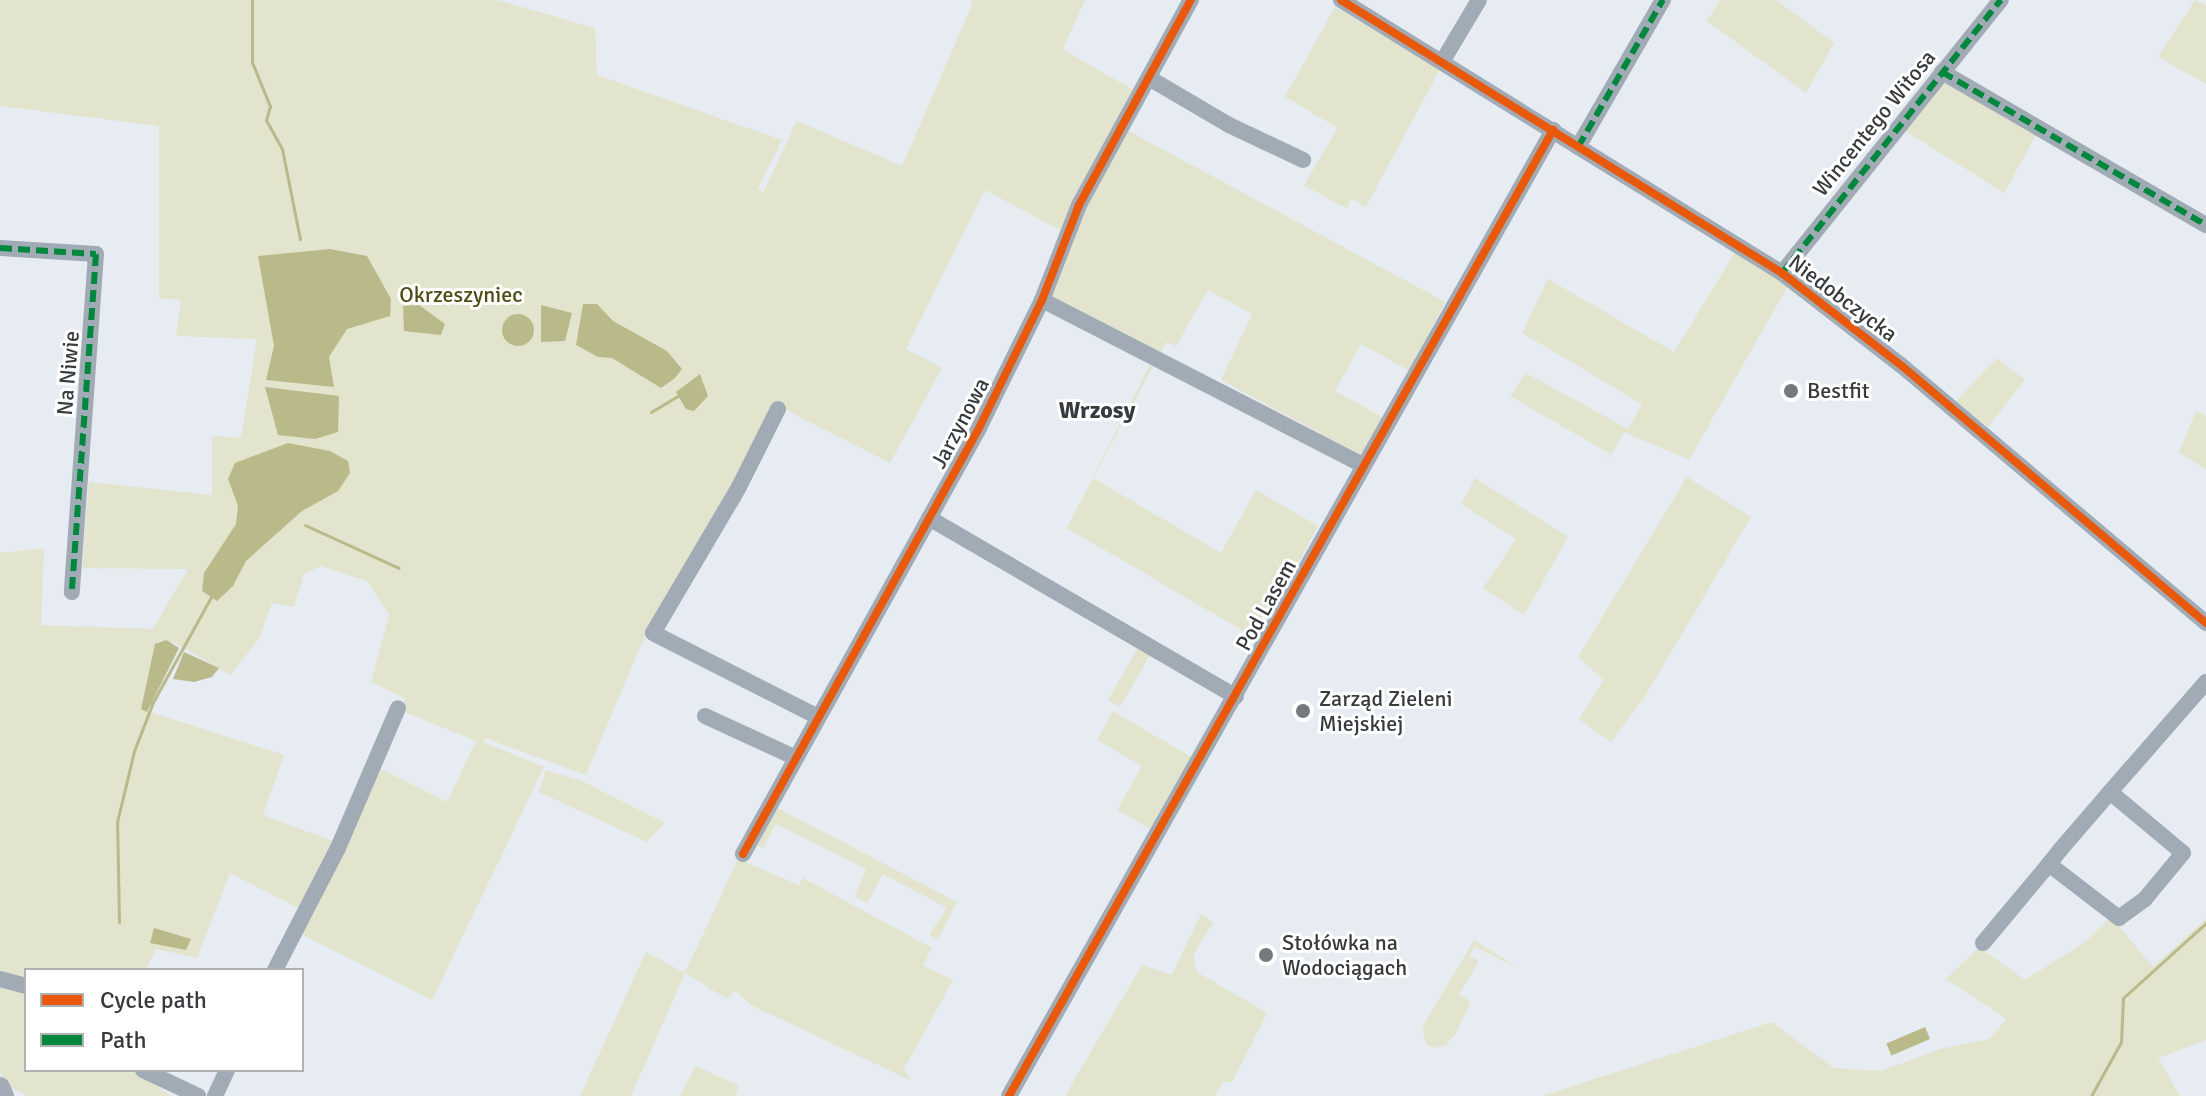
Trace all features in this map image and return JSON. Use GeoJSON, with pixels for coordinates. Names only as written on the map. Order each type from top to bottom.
{"type":"FeatureCollection","features":[{"type":"Feature","properties":{"kind":"main road"},"geometry":{"type":"LineString","coordinates":[[0,1087],[4,1096]]}},
{"type":"Feature","properties":{"kind":"street","name":"Jarzynowa"},"geometry":{"type":"LineString","coordinates":[[743,854],[929,518],[1042,300],[1079,205],[1191,0]]}},
{"type":"Feature","properties":{"kind":"street"},"geometry":{"type":"LineString","coordinates":[[1442,62],[1479,0]]}},
{"type":"Feature","properties":{"kind":"street"},"geometry":{"type":"LineString","coordinates":[[1578,147],[1663,0]]}},
{"type":"Feature","properties":{"kind":"street","name":"Wincentego Witosa"},"geometry":{"type":"LineString","coordinates":[[1782,273],[2001,0]]}},
{"type":"Feature","properties":{"kind":"street","name":"Niedobczycka"},"geometry":{"type":"LineString","coordinates":[[1347,2],[1782,273],[1902,366],[2206,623]]}},
{"type":"Feature","properties":{"kind":"street"},"geometry":{"type":"LineString","coordinates":[[1942,72],[2206,225]]}},
{"type":"Feature","properties":{"kind":"street"},"geometry":{"type":"LineString","coordinates":[[1149,78],[1303,160]]}},
{"type":"Feature","properties":{"kind":"street","name":"Pod Lasem"},"geometry":{"type":"LineString","coordinates":[[1009,1096],[1553,130]]}},
{"type":"Feature","properties":{"kind":"street","name":"Na Niwie"},"geometry":{"type":"LineString","coordinates":[[0,248],[96,254],[72,592]]}},
{"type":"Feature","properties":{"kind":"street"},"geometry":{"type":"LineString","coordinates":[[1042,300],[1363,465]]}},
{"type":"Feature","properties":{"kind":"street"},"geometry":{"type":"LineString","coordinates":[[778,409],[739,487],[653,633],[818,717]]}},
{"type":"Feature","properties":{"kind":"street"},"geometry":{"type":"LineString","coordinates":[[929,518],[1236,697]]}},
{"type":"Feature","properties":{"kind":"street"},"geometry":{"type":"LineString","coordinates":[[1983,943],[2206,682]]}},
{"type":"Feature","properties":{"kind":"street"},"geometry":{"type":"LineString","coordinates":[[276,968],[338,848],[398,708]]}},
{"type":"Feature","properties":{"kind":"street"},"geometry":{"type":"LineString","coordinates":[[705,716],[794,757]]}},
{"type":"Feature","properties":{"kind":"street"},"geometry":{"type":"LineString","coordinates":[[2049,864],[2115,918],[2150,894],[2183,853],[2110,792]]}},
{"type":"Feature","properties":{"kind":"street"},"geometry":{"type":"LineString","coordinates":[[0,979],[24,985]]}},
{"type":"Feature","properties":{"kind":"street"},"geometry":{"type":"LineString","coordinates":[[147,1072],[198,1096]]}},
{"type":"Feature","properties":{"kind":"street"},"geometry":{"type":"LineString","coordinates":[[215,1096],[226,1072]]}},
{"type":"Feature","properties":{"kind":"green space","name":"Okrzeszyniec"},"geometry":{"type":"Polygon","coordinates":[[[0,0],[498,0],[595,28],[597,75],[782,140],[758,189],[763,193],[797,121],[902,166],[972,5],[970,0],[1085,0],[1063,49],[1133,90],[1127,130],[1445,302],[1410,371],[1361,344],[1335,391],[1384,418],[1361,455],[1221,380],[1252,314],[1208,290],[1176,346],[1166,342],[1093,478],[1221,553],[1256,490],[1318,526],[1257,639],[1067,528],[1152,361],[1049,309],[1062,231],[985,190],[906,349],[942,368],[890,463],[786,410],[739,505],[688,568],[644,638],[586,775],[485,738],[483,742],[544,767],[432,1000],[299,933],[377,767],[447,802],[476,741],[402,711],[405,699],[371,682],[389,615],[367,581],[321,566],[304,574],[294,607],[272,603],[259,639],[230,675],[176,643],[161,641],[155,645],[141,709],[284,755],[263,815],[333,841],[300,909],[230,873],[197,958],[156,949],[147,968],[24,968],[24,1072],[140,1072],[170,1096],[28,1096],[7,1086],[0,1072],[0,553],[44,548],[41,625],[153,629],[188,569],[82,568],[89,482],[212,495],[212,436],[241,438],[257,339],[176,336],[181,300],[159,298],[159,126],[0,106],[0,0]]]}},
{"type":"Feature","properties":{"kind":"green space"},"geometry":{"type":"Polygon","coordinates":[[[1720,0],[1776,0],[1834,43],[1806,93],[1707,21],[1720,0]]]}},
{"type":"Feature","properties":{"kind":"green space"},"geometry":{"type":"Polygon","coordinates":[[[2195,0],[2206,5],[2206,84],[2158,57],[2195,0]]]}},
{"type":"Feature","properties":{"kind":"green space"},"geometry":{"type":"Polygon","coordinates":[[[1335,7],[1440,69],[1366,207],[1351,198],[1347,209],[1304,185],[1338,128],[1285,97],[1335,7]]]}},
{"type":"Feature","properties":{"kind":"green space"},"geometry":{"type":"Polygon","coordinates":[[[1942,77],[2039,130],[2004,193],[1893,123],[1942,77]]]}},
{"type":"Feature","properties":{"kind":"green space"},"geometry":{"type":"Polygon","coordinates":[[[1737,249],[1789,284],[1689,460],[1624,432],[1606,463],[1610,454],[1510,396],[1526,373],[1628,429],[1642,404],[1522,333],[1548,279],[1674,352],[1737,249]]]}},
{"type":"Feature","properties":{"kind":"green space"},"geometry":{"type":"Polygon","coordinates":[[[1997,358],[2025,380],[1988,427],[1956,401],[1997,358]]]}},
{"type":"Feature","properties":{"kind":"green space"},"geometry":{"type":"Polygon","coordinates":[[[2196,411],[2206,416],[2206,470],[2179,452],[2196,411]]]}},
{"type":"Feature","properties":{"kind":"green space"},"geometry":{"type":"Polygon","coordinates":[[[1687,477],[1751,517],[1644,698],[1611,742],[1579,719],[1604,680],[1578,657],[1687,477]]]}},
{"type":"Feature","properties":{"kind":"green space"},"geometry":{"type":"Polygon","coordinates":[[[1475,478],[1568,537],[1524,615],[1483,588],[1516,539],[1461,504],[1475,478]]]}},
{"type":"Feature","properties":{"kind":"green space"},"geometry":{"type":"Polygon","coordinates":[[[1139,646],[1151,653],[1120,707],[1108,700],[1139,646]]]}},
{"type":"Feature","properties":{"kind":"green space"},"geometry":{"type":"Polygon","coordinates":[[[1113,711],[1191,757],[1150,829],[1117,810],[1142,766],[1097,740],[1113,711]]]}},
{"type":"Feature","properties":{"kind":"green space"},"geometry":{"type":"Polygon","coordinates":[[[546,770],[582,781],[665,823],[647,842],[539,792],[546,770]]]}},
{"type":"Feature","properties":{"kind":"green space"},"geometry":{"type":"Polygon","coordinates":[[[774,806],[957,902],[938,939],[929,935],[947,908],[883,874],[867,903],[855,896],[866,869],[776,824],[763,848],[754,844],[774,806]]]}},
{"type":"Feature","properties":{"kind":"green space"},"geometry":{"type":"Polygon","coordinates":[[[738,859],[799,885],[803,878],[932,948],[923,965],[953,980],[904,1069],[912,1081],[751,1005],[735,990],[727,999],[685,973],[738,859]]]}},
{"type":"Feature","properties":{"kind":"green space"},"geometry":{"type":"Polygon","coordinates":[[[1201,914],[1213,923],[1193,955],[1197,972],[1267,1013],[1232,1082],[1223,1082],[1214,1096],[1065,1096],[1142,965],[1172,975],[1201,914]]]}},
{"type":"Feature","properties":{"kind":"green space"},"geometry":{"type":"Polygon","coordinates":[[[2206,919],[2206,1040],[2158,1058],[2180,1096],[1542,1096],[1772,1022],[1834,1068],[1881,1071],[1940,1049],[1989,1039],[2007,1019],[1946,979],[1979,947],[2025,980],[2085,942],[2108,920],[2115,922],[2153,967],[2206,919]]]}},
{"type":"Feature","properties":{"kind":"green space"},"geometry":{"type":"Polygon","coordinates":[[[1474,940],[1520,969],[1475,947],[1470,956],[1479,961],[1459,994],[1471,1002],[1456,1033],[1446,1045],[1434,1048],[1426,1044],[1422,1028],[1474,940]]]}},
{"type":"Feature","properties":{"kind":"green space"},"geometry":{"type":"Polygon","coordinates":[[[646,952],[685,973],[631,1096],[580,1096],[646,952]]]}},
{"type":"Feature","properties":{"kind":"green space"},"geometry":{"type":"Polygon","coordinates":[[[696,1066],[739,1086],[735,1096],[680,1096],[696,1066]]]}},
{"type":"Feature","properties":{"kind":"shaded area"},"geometry":{"type":"Polygon","coordinates":[[[330,249],[367,256],[391,299],[390,316],[347,329],[329,357],[334,387],[266,380],[274,346],[258,256],[330,249]]]}},
{"type":"Feature","properties":{"kind":"shaded area"},"geometry":{"type":"Polygon","coordinates":[[[583,304],[597,304],[613,321],[667,351],[682,369],[661,388],[612,358],[598,357],[576,345],[583,304]]]}},
{"type":"Feature","properties":{"kind":"shaded area"},"geometry":{"type":"Polygon","coordinates":[[[419,305],[445,324],[441,335],[404,331],[403,306],[419,305]]]}},
{"type":"Feature","properties":{"kind":"shaded area"},"geometry":{"type":"Polygon","coordinates":[[[541,305],[572,313],[565,341],[541,342],[541,305]]]}},
{"type":"Feature","properties":{"kind":"shaded area"},"geometry":{"type":"Polygon","coordinates":[[[518,314],[529,319],[534,330],[529,341],[518,346],[507,341],[502,330],[507,319],[518,314]]]}},
{"type":"Feature","properties":{"kind":"shaded area"},"geometry":{"type":"Polygon","coordinates":[[[700,374],[708,396],[694,411],[686,409],[676,392],[700,374]]]}},
{"type":"Feature","properties":{"kind":"shaded area"},"geometry":{"type":"Polygon","coordinates":[[[265,387],[339,396],[338,432],[315,439],[278,435],[265,387]]]}},
{"type":"Feature","properties":{"kind":"shaded area"},"geometry":{"type":"Polygon","coordinates":[[[288,443],[330,451],[348,461],[350,473],[338,491],[302,511],[246,561],[233,586],[217,601],[202,591],[204,573],[236,524],[238,506],[228,479],[235,463],[288,443]]]}},
{"type":"Feature","properties":{"kind":"shaded area"},"geometry":{"type":"Polygon","coordinates":[[[166,640],[179,648],[147,712],[141,709],[155,644],[166,640]]]}},
{"type":"Feature","properties":{"kind":"shaded area"},"geometry":{"type":"Polygon","coordinates":[[[184,652],[219,668],[212,677],[194,682],[173,679],[184,652]]]}},
{"type":"Feature","properties":{"kind":"shaded area"},"geometry":{"type":"Polygon","coordinates":[[[154,928],[191,939],[186,950],[150,943],[154,928]]]}},
{"type":"Feature","properties":{"kind":"shaded area"},"geometry":{"type":"Polygon","coordinates":[[[1925,1027],[1930,1039],[1891,1055],[1886,1043],[1925,1027]]]}},
{"type":"Feature","properties":{"kind":"waterway"},"geometry":{"type":"LineString","coordinates":[[252,0],[252,62],[270,106],[266,120],[282,149],[300,239]]}},
{"type":"Feature","properties":{"kind":"waterway"},"geometry":{"type":"LineString","coordinates":[[651,412],[679,395]]}},
{"type":"Feature","properties":{"kind":"waterway"},"geometry":{"type":"LineString","coordinates":[[305,525],[399,568]]}},
{"type":"Feature","properties":{"kind":"waterway"},"geometry":{"type":"LineString","coordinates":[[119,922],[117,822],[134,751],[153,702],[211,597]]}},
{"type":"Feature","properties":{"kind":"waterway"},"geometry":{"type":"LineString","coordinates":[[2091,1096],[2121,1042],[2123,998],[2206,923]]}},
{"type":"Feature","properties":{"kind":"marked path"},"geometry":{"type":"LineString","coordinates":[[1578,147],[1663,0]]}},
{"type":"Feature","properties":{"kind":"marked path"},"geometry":{"type":"LineString","coordinates":[[1782,273],[2001,0]]}},
{"type":"Feature","properties":{"kind":"marked path"},"geometry":{"type":"LineString","coordinates":[[1942,72],[2206,225]]}},
{"type":"Feature","properties":{"kind":"marked path"},"geometry":{"type":"LineString","coordinates":[[0,248],[96,254],[72,592]]}},
{"type":"Feature","properties":{"kind":"cycle path"},"geometry":{"type":"LineString","coordinates":[[743,854],[979,428],[1042,300],[1079,205],[1191,0]]}},
{"type":"Feature","properties":{"kind":"cycle path"},"geometry":{"type":"LineString","coordinates":[[1341,0],[1782,273],[1902,366],[2206,623]]}},
{"type":"Feature","properties":{"kind":"cycle path"},"geometry":{"type":"LineString","coordinates":[[1009,1096],[1553,130]]}},
{"type":"Feature","properties":{"kind":"place","name":"Bestfit"},"geometry":{"type":"Point","coordinates":[1791,391]}},
{"type":"Feature","properties":{"kind":"place","name":"Zarząd Zieleni Miejskiej"},"geometry":{"type":"Point","coordinates":[1303,711]}},
{"type":"Feature","properties":{"kind":"place","name":"Stołówka na Wodociągach"},"geometry":{"type":"Point","coordinates":[1266,955]}},
{"type":"Feature","properties":{"kind":"district","name":"Wrzosy"},"geometry":{"type":"Point","coordinates":[1097,411]}}]}
